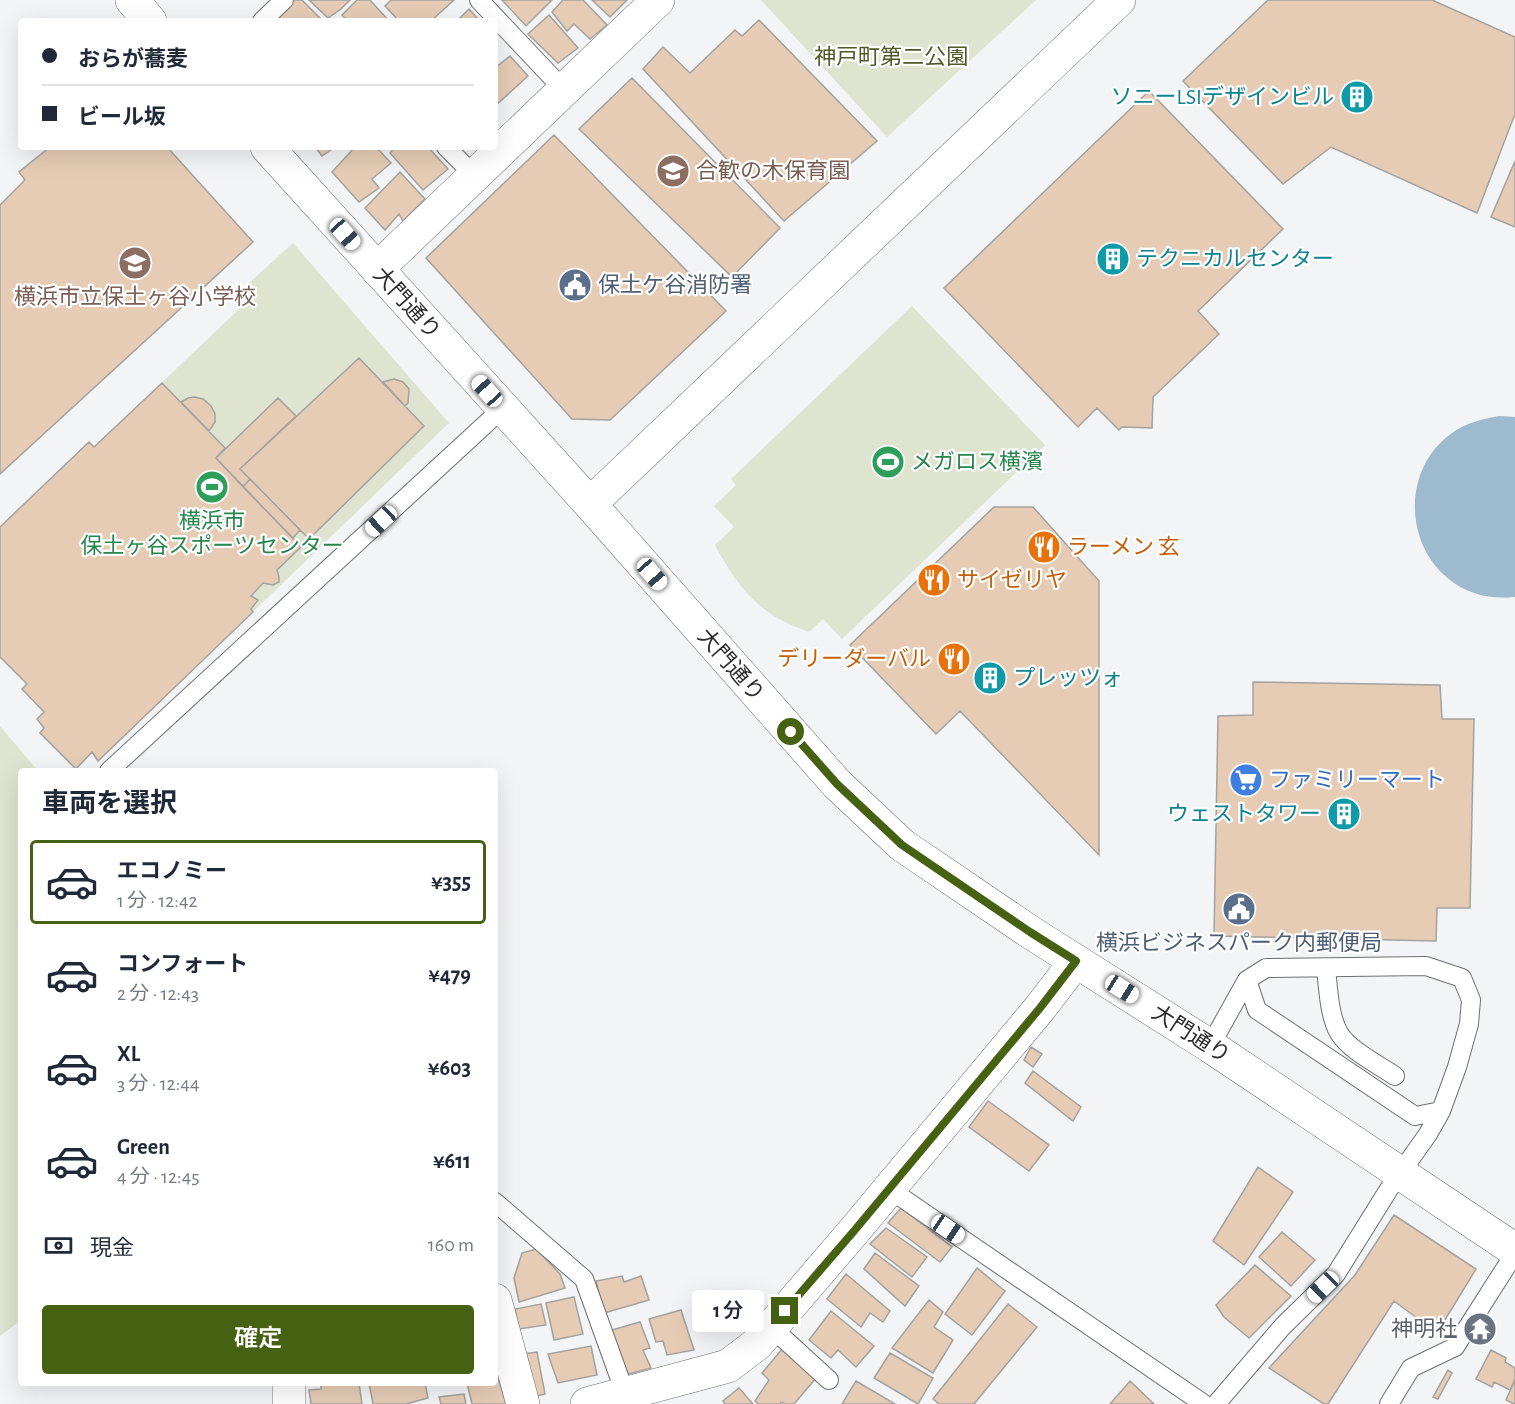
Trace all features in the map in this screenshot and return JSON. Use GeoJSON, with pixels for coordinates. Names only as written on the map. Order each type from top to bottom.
{"type":"FeatureCollection","features":[{"type":"Feature","properties":{"kind":"street"},"geometry":{"type":"LineString","coordinates":[[132,0],[147,18]]}},
{"type":"Feature","properties":{"kind":"street"},"geometry":{"type":"LineString","coordinates":[[376,269],[658,0]]}},
{"type":"Feature","properties":{"kind":"street"},"geometry":{"type":"LineString","coordinates":[[590,504],[1119,0]]}},
{"type":"Feature","properties":{"kind":"street","name":"大門通り"},"geometry":{"type":"LineString","coordinates":[[270,150],[590,504],[837,784],[902,845],[1030,932],[1210,1046],[1401,1172],[1515,1252]]}},
{"type":"Feature","properties":{"kind":"street"},"geometry":{"type":"LineString","coordinates":[[587,1404],[728,1366],[757,1344],[1040,1008],[1076,961]]}},
{"type":"Feature","properties":{"kind":"street"},"geometry":{"type":"LineString","coordinates":[[498,1311],[523,1404]]}},
{"type":"Feature","properties":{"kind":"lane"},"geometry":{"type":"LineString","coordinates":[[265,18],[284,0]]}},
{"type":"Feature","properties":{"kind":"lane"},"geometry":{"type":"LineString","coordinates":[[479,0],[496,18]]}},
{"type":"Feature","properties":{"kind":"lane"},"geometry":{"type":"LineString","coordinates":[[498,20],[565,91]]}},
{"type":"Feature","properties":{"kind":"lane"},"geometry":{"type":"LineString","coordinates":[[449,150],[475,176]]}},
{"type":"Feature","properties":{"kind":"lane"},"geometry":{"type":"LineString","coordinates":[[112,768],[503,408]]}},
{"type":"Feature","properties":{"kind":"lane"},"geometry":{"type":"LineString","coordinates":[[1210,1046],[1247,980],[1266,968],[1426,966],[1462,978],[1471,999],[1469,1024],[1457,1067],[1441,1111],[1423,1143],[1401,1172],[1336,1274],[1283,1326],[1216,1404]]}},
{"type":"Feature","properties":{"kind":"lane"},"geometry":{"type":"LineString","coordinates":[[1326,968],[1330,1002],[1338,1031],[1346,1042],[1395,1076]]}},
{"type":"Feature","properties":{"kind":"lane"},"geometry":{"type":"LineString","coordinates":[[1247,980],[1257,1010],[1415,1116],[1441,1111]]}},
{"type":"Feature","properties":{"kind":"lane"},"geometry":{"type":"LineString","coordinates":[[889,1189],[1204,1404]]}},
{"type":"Feature","properties":{"kind":"lane"},"geometry":{"type":"LineString","coordinates":[[498,1205],[584,1279],[625,1393]]}},
{"type":"Feature","properties":{"kind":"lane"},"geometry":{"type":"LineString","coordinates":[[1389,1404],[1411,1368],[1455,1347],[1515,1252]]}},
{"type":"Feature","properties":{"kind":"lane"},"geometry":{"type":"LineString","coordinates":[[771,1327],[829,1380]]}},
{"type":"Feature","properties":{"kind":"green space","name":"神戸町第二公園"},"geometry":{"type":"Polygon","coordinates":[[[761,0],[1036,0],[887,137],[761,0]]]}},
{"type":"Feature","properties":{"kind":"green space","name":"横浜市 保土ヶ谷スポーツセンター"},"geometry":{"type":"Polygon","coordinates":[[[293,243],[449,423],[98,761],[92,753],[75,768],[40,733],[44,728],[37,719],[44,712],[22,689],[27,684],[0,657],[0,527],[89,442],[94,447],[257,292],[249,283],[293,243]]]}},
{"type":"Feature","properties":{"kind":"green space","name":"メガロス横濱"},"geometry":{"type":"Polygon","coordinates":[[[912,306],[1045,445],[842,639],[823,619],[809,632],[782,621],[768,612],[734,577],[715,545],[734,527],[714,506],[736,485],[731,479],[912,306]]]}},
{"type":"Feature","properties":{"kind":"green space"},"geometry":{"type":"Polygon","coordinates":[[[0,726],[35,768],[18,768],[18,1322],[0,1336],[0,726]]]}},
{"type":"Feature","properties":{"kind":"water"},"geometry":{"type":"Polygon","coordinates":[[[1499,416],[1515,417],[1515,597],[1479,595],[1451,581],[1434,564],[1422,543],[1416,519],[1416,495],[1421,472],[1434,451],[1452,433],[1463,427],[1499,416]]]}},
{"type":"Feature","properties":{"kind":"building"},"geometry":{"type":"Polygon","coordinates":[[[293,0],[302,0],[320,18],[276,18],[293,0]]]}},
{"type":"Feature","properties":{"kind":"building"},"geometry":{"type":"Polygon","coordinates":[[[309,0],[350,0],[328,18],[309,0]]]}},
{"type":"Feature","properties":{"kind":"building"},"geometry":{"type":"Polygon","coordinates":[[[357,0],[370,0],[386,18],[345,18],[342,15],[357,0]]]}},
{"type":"Feature","properties":{"kind":"building"},"geometry":{"type":"Polygon","coordinates":[[[391,0],[454,0],[434,18],[396,18],[385,6],[391,0]]]}},
{"type":"Feature","properties":{"kind":"building"},"geometry":{"type":"Polygon","coordinates":[[[502,0],[552,0],[526,26],[502,0]]]}},
{"type":"Feature","properties":{"kind":"building"},"geometry":{"type":"Polygon","coordinates":[[[563,0],[583,0],[607,25],[590,39],[574,24],[567,31],[552,12],[563,0]]]}},
{"type":"Feature","properties":{"kind":"building"},"geometry":{"type":"Polygon","coordinates":[[[592,0],[627,0],[610,17],[592,0]]]}},
{"type":"Feature","properties":{"kind":"building","name":"ソニーLSIデザインビル"},"geometry":{"type":"Polygon","coordinates":[[[1268,0],[1432,0],[1515,37],[1515,114],[1477,213],[1331,147],[1283,184],[1183,81],[1268,0]]]}},
{"type":"Feature","properties":{"kind":"building"},"geometry":{"type":"Polygon","coordinates":[[[469,9],[477,18],[460,18],[469,9]]]}},
{"type":"Feature","properties":{"kind":"building"},"geometry":{"type":"Polygon","coordinates":[[[549,15],[578,48],[558,63],[528,34],[549,15]]]}},
{"type":"Feature","properties":{"kind":"building"},"geometry":{"type":"Polygon","coordinates":[[[759,20],[877,141],[784,221],[643,69],[663,47],[690,73],[735,30],[742,36],[759,20]]]}},
{"type":"Feature","properties":{"kind":"building"},"geometry":{"type":"Polygon","coordinates":[[[510,56],[528,76],[498,103],[498,66],[510,56]]]}},
{"type":"Feature","properties":{"kind":"building"},"geometry":{"type":"Polygon","coordinates":[[[632,78],[780,228],[732,277],[579,129],[632,78]]]}},
{"type":"Feature","properties":{"kind":"building","name":"テクニカルセンター"},"geometry":{"type":"Polygon","coordinates":[[[1149,91],[1283,229],[1198,311],[1219,334],[1153,397],[1152,428],[1122,427],[1119,430],[1097,408],[1078,427],[944,288],[1149,91]]]}},
{"type":"Feature","properties":{"kind":"building","name":"保土ケ谷消防署"},"geometry":{"type":"Polygon","coordinates":[[[554,135],[726,311],[610,420],[572,419],[426,258],[554,135]]]}},
{"type":"Feature","properties":{"kind":"building","name":"横浜市立保土ヶ谷小学校"},"geometry":{"type":"Polygon","coordinates":[[[46,150],[170,150],[253,242],[0,474],[0,205],[25,180],[19,172],[46,150]]]}},
{"type":"Feature","properties":{"kind":"building"},"geometry":{"type":"Polygon","coordinates":[[[317,150],[331,150],[322,156],[317,150]]]}},
{"type":"Feature","properties":{"kind":"building"},"geometry":{"type":"Polygon","coordinates":[[[352,150],[379,150],[391,163],[372,179],[379,188],[359,202],[332,172],[352,150]]]}},
{"type":"Feature","properties":{"kind":"building"},"geometry":{"type":"Polygon","coordinates":[[[392,150],[431,150],[448,169],[423,190],[390,153],[392,150]]]}},
{"type":"Feature","properties":{"kind":"building"},"geometry":{"type":"Polygon","coordinates":[[[1515,161],[1515,227],[1491,217],[1515,161]]]}},
{"type":"Feature","properties":{"kind":"building"},"geometry":{"type":"Polygon","coordinates":[[[400,172],[425,199],[403,221],[399,214],[385,230],[365,208],[400,172]]]}},
{"type":"Feature","properties":{"kind":"building"},"geometry":{"type":"Polygon","coordinates":[[[359,358],[424,426],[309,539],[240,469],[359,358]]]}},
{"type":"Feature","properties":{"kind":"building"},"geometry":{"type":"Polygon","coordinates":[[[394,379],[403,382],[409,389],[408,403],[405,406],[383,382],[394,379]]]}},
{"type":"Feature","properties":{"kind":"building"},"geometry":{"type":"Polygon","coordinates":[[[162,383],[225,448],[216,458],[301,547],[277,570],[279,582],[273,585],[263,583],[251,596],[258,600],[251,609],[253,612],[98,761],[92,752],[75,768],[40,733],[44,728],[37,719],[44,712],[22,689],[27,684],[0,657],[0,527],[89,442],[94,447],[162,383]]]}},
{"type":"Feature","properties":{"kind":"building"},"geometry":{"type":"Polygon","coordinates":[[[194,397],[203,399],[211,406],[215,414],[215,422],[209,431],[181,402],[194,397]]]}},
{"type":"Feature","properties":{"kind":"building"},"geometry":{"type":"Polygon","coordinates":[[[278,398],[296,416],[240,469],[250,479],[243,487],[216,458],[278,398]]]}},
{"type":"Feature","properties":{"kind":"building"},"geometry":{"type":"Polygon","coordinates":[[[250,479],[300,530],[293,538],[243,487],[250,479]]]}},
{"type":"Feature","properties":{"kind":"building","name":"プレッツォ"},"geometry":{"type":"Polygon","coordinates":[[[994,507],[1033,507],[1099,581],[1099,855],[960,711],[936,734],[850,645],[994,507]]]}},
{"type":"Feature","properties":{"kind":"building","name":"ウェストタワー"},"geometry":{"type":"Polygon","coordinates":[[[1253,682],[1440,685],[1442,719],[1474,719],[1470,908],[1437,908],[1436,941],[1214,936],[1218,716],[1253,715],[1253,682]]]}},
{"type":"Feature","properties":{"kind":"building"},"geometry":{"type":"Polygon","coordinates":[[[1031,1047],[1042,1054],[1033,1067],[1024,1060],[1031,1047]]]}},
{"type":"Feature","properties":{"kind":"building"},"geometry":{"type":"Polygon","coordinates":[[[1033,1071],[1081,1107],[1073,1121],[1025,1083],[1033,1071]]]}},
{"type":"Feature","properties":{"kind":"building"},"geometry":{"type":"Polygon","coordinates":[[[988,1101],[1049,1145],[1029,1171],[969,1127],[988,1101]]]}},
{"type":"Feature","properties":{"kind":"building"},"geometry":{"type":"Polygon","coordinates":[[[1258,1167],[1293,1192],[1244,1265],[1213,1241],[1258,1167]]]}},
{"type":"Feature","properties":{"kind":"building"},"geometry":{"type":"Polygon","coordinates":[[[901,1208],[952,1247],[940,1262],[888,1223],[901,1208]]]}},
{"type":"Feature","properties":{"kind":"building"},"geometry":{"type":"Polygon","coordinates":[[[1394,1215],[1476,1269],[1437,1333],[1394,1301],[1328,1404],[1324,1404],[1269,1368],[1355,1275],[1394,1215]]]}},
{"type":"Feature","properties":{"kind":"building"},"geometry":{"type":"Polygon","coordinates":[[[886,1228],[927,1257],[912,1277],[870,1244],[886,1228]]]}},
{"type":"Feature","properties":{"kind":"building"},"geometry":{"type":"Polygon","coordinates":[[[1282,1232],[1315,1260],[1291,1286],[1259,1257],[1282,1232]]]}},
{"type":"Feature","properties":{"kind":"building"},"geometry":{"type":"Polygon","coordinates":[[[536,1249],[560,1274],[565,1288],[519,1302],[514,1278],[522,1253],[536,1249]]]}},
{"type":"Feature","properties":{"kind":"building"},"geometry":{"type":"Polygon","coordinates":[[[875,1253],[919,1286],[905,1306],[864,1269],[875,1253]]]}},
{"type":"Feature","properties":{"kind":"building"},"geometry":{"type":"Polygon","coordinates":[[[1255,1265],[1291,1296],[1249,1338],[1224,1317],[1216,1305],[1255,1265]]]}},
{"type":"Feature","properties":{"kind":"building"},"geometry":{"type":"Polygon","coordinates":[[[977,1268],[1005,1291],[972,1335],[945,1314],[977,1268]]]}},
{"type":"Feature","properties":{"kind":"building"},"geometry":{"type":"Polygon","coordinates":[[[846,1274],[890,1311],[883,1322],[870,1313],[861,1327],[827,1299],[846,1274]]]}},
{"type":"Feature","properties":{"kind":"building"},"geometry":{"type":"Polygon","coordinates":[[[622,1276],[624,1282],[641,1276],[649,1300],[604,1313],[596,1281],[622,1276]]]}},
{"type":"Feature","properties":{"kind":"building"},"geometry":{"type":"Polygon","coordinates":[[[574,1297],[583,1334],[554,1340],[546,1303],[574,1297]]]}},
{"type":"Feature","properties":{"kind":"building"},"geometry":{"type":"Polygon","coordinates":[[[929,1300],[943,1312],[934,1327],[953,1340],[933,1373],[892,1348],[929,1300]]]}},
{"type":"Feature","properties":{"kind":"building"},"geometry":{"type":"Polygon","coordinates":[[[541,1304],[546,1325],[519,1329],[515,1309],[541,1304]]]}},
{"type":"Feature","properties":{"kind":"building"},"geometry":{"type":"Polygon","coordinates":[[[1008,1304],[1037,1327],[974,1404],[939,1404],[933,1399],[1008,1304]]]}},
{"type":"Feature","properties":{"kind":"building"},"geometry":{"type":"Polygon","coordinates":[[[681,1310],[694,1350],[667,1355],[663,1341],[656,1342],[649,1319],[681,1310]]]}},
{"type":"Feature","properties":{"kind":"building"},"geometry":{"type":"Polygon","coordinates":[[[831,1311],[874,1346],[856,1367],[838,1350],[831,1358],[809,1340],[831,1311]]]}},
{"type":"Feature","properties":{"kind":"building"},"geometry":{"type":"Polygon","coordinates":[[[640,1322],[650,1348],[643,1350],[651,1368],[625,1375],[612,1330],[640,1322]]]}},
{"type":"Feature","properties":{"kind":"building"},"geometry":{"type":"Polygon","coordinates":[[[591,1346],[597,1375],[558,1383],[548,1354],[591,1346]]]}},
{"type":"Feature","properties":{"kind":"building"},"geometry":{"type":"Polygon","coordinates":[[[783,1348],[817,1377],[794,1404],[782,1402],[780,1404],[758,1404],[755,1401],[769,1380],[762,1373],[783,1348]]]}},
{"type":"Feature","properties":{"kind":"building"},"geometry":{"type":"Polygon","coordinates":[[[1491,1350],[1506,1358],[1505,1362],[1515,1368],[1515,1379],[1510,1390],[1494,1382],[1492,1387],[1476,1379],[1491,1350]]]}},
{"type":"Feature","properties":{"kind":"building"},"geometry":{"type":"Polygon","coordinates":[[[537,1352],[545,1394],[533,1397],[523,1354],[537,1352]]]}},
{"type":"Feature","properties":{"kind":"building"},"geometry":{"type":"Polygon","coordinates":[[[890,1353],[933,1378],[918,1404],[874,1378],[890,1353]]]}},
{"type":"Feature","properties":{"kind":"building"},"geometry":{"type":"Polygon","coordinates":[[[1448,1370],[1452,1373],[1438,1399],[1433,1397],[1448,1370]]]}},
{"type":"Feature","properties":{"kind":"building"},"geometry":{"type":"Polygon","coordinates":[[[498,1378],[506,1404],[472,1404],[468,1386],[498,1386],[498,1378]]]}},
{"type":"Feature","properties":{"kind":"building"},"geometry":{"type":"Polygon","coordinates":[[[1515,1380],[1515,1404],[1514,1404],[1506,1400],[1515,1380]]]}},
{"type":"Feature","properties":{"kind":"building"},"geometry":{"type":"Polygon","coordinates":[[[856,1381],[895,1404],[842,1404],[856,1381]]]}},
{"type":"Feature","properties":{"kind":"building"},"geometry":{"type":"Polygon","coordinates":[[[1130,1381],[1154,1404],[1110,1404],[1130,1381]]]}},
{"type":"Feature","properties":{"kind":"building"},"geometry":{"type":"Polygon","coordinates":[[[321,1386],[359,1386],[362,1404],[311,1404],[309,1390],[321,1389],[321,1386]]]}},
{"type":"Feature","properties":{"kind":"building"},"geometry":{"type":"Polygon","coordinates":[[[370,1386],[426,1386],[428,1398],[406,1404],[373,1404],[370,1386]]]}},
{"type":"Feature","properties":{"kind":"building"},"geometry":{"type":"Polygon","coordinates":[[[739,1388],[753,1404],[725,1404],[723,1401],[739,1388]]]}},
{"type":"Feature","properties":{"kind":"building"},"geometry":{"type":"Polygon","coordinates":[[[464,1394],[466,1404],[441,1404],[439,1397],[464,1394]]]}},
{"type":"Feature","properties":{"kind":"place","name":"ソニーLSIデザインビル"},"geometry":{"type":"Point","coordinates":[1357,97]}},
{"type":"Feature","properties":{"kind":"place","name":"合歓の木保育園"},"geometry":{"type":"Point","coordinates":[673,171]}},
{"type":"Feature","properties":{"kind":"place","name":"テクニカルセンター"},"geometry":{"type":"Point","coordinates":[1113,259]}},
{"type":"Feature","properties":{"kind":"place","name":"横浜市立保土ヶ谷小学校"},"geometry":{"type":"Point","coordinates":[135,263]}},
{"type":"Feature","properties":{"kind":"place","name":"保土ケ谷消防署"},"geometry":{"type":"Point","coordinates":[575,285]}},
{"type":"Feature","properties":{"kind":"place","name":"メガロス横濱"},"geometry":{"type":"Point","coordinates":[888,462]}},
{"type":"Feature","properties":{"kind":"place","name":"横浜市 保土ヶ谷スポーツセンター"},"geometry":{"type":"Point","coordinates":[212,487]}},
{"type":"Feature","properties":{"kind":"place","name":"ラーメン 玄"},"geometry":{"type":"Point","coordinates":[1044,547]}},
{"type":"Feature","properties":{"kind":"place","name":"サイゼリヤ"},"geometry":{"type":"Point","coordinates":[934,580]}},
{"type":"Feature","properties":{"kind":"place","name":"デリーダーバル"},"geometry":{"type":"Point","coordinates":[954,659]}},
{"type":"Feature","properties":{"kind":"place","name":"プレッツォ"},"geometry":{"type":"Point","coordinates":[990,678]}},
{"type":"Feature","properties":{"kind":"place","name":"ファミリーマート"},"geometry":{"type":"Point","coordinates":[1246,780]}},
{"type":"Feature","properties":{"kind":"place","name":"ウェストタワー"},"geometry":{"type":"Point","coordinates":[1344,814]}},
{"type":"Feature","properties":{"kind":"place","name":"横浜ビジネスパーク内郵便局"},"geometry":{"type":"Point","coordinates":[1239,909]}},
{"type":"Feature","properties":{"kind":"place","name":"神明社"},"geometry":{"type":"Point","coordinates":[1480,1329]}},
{"type":"Feature","properties":{"kind":"route"},"geometry":{"type":"LineString","coordinates":[[785,1311],[1040,1008],[1076,961],[902,845],[837,784],[791,732]]}}]}
